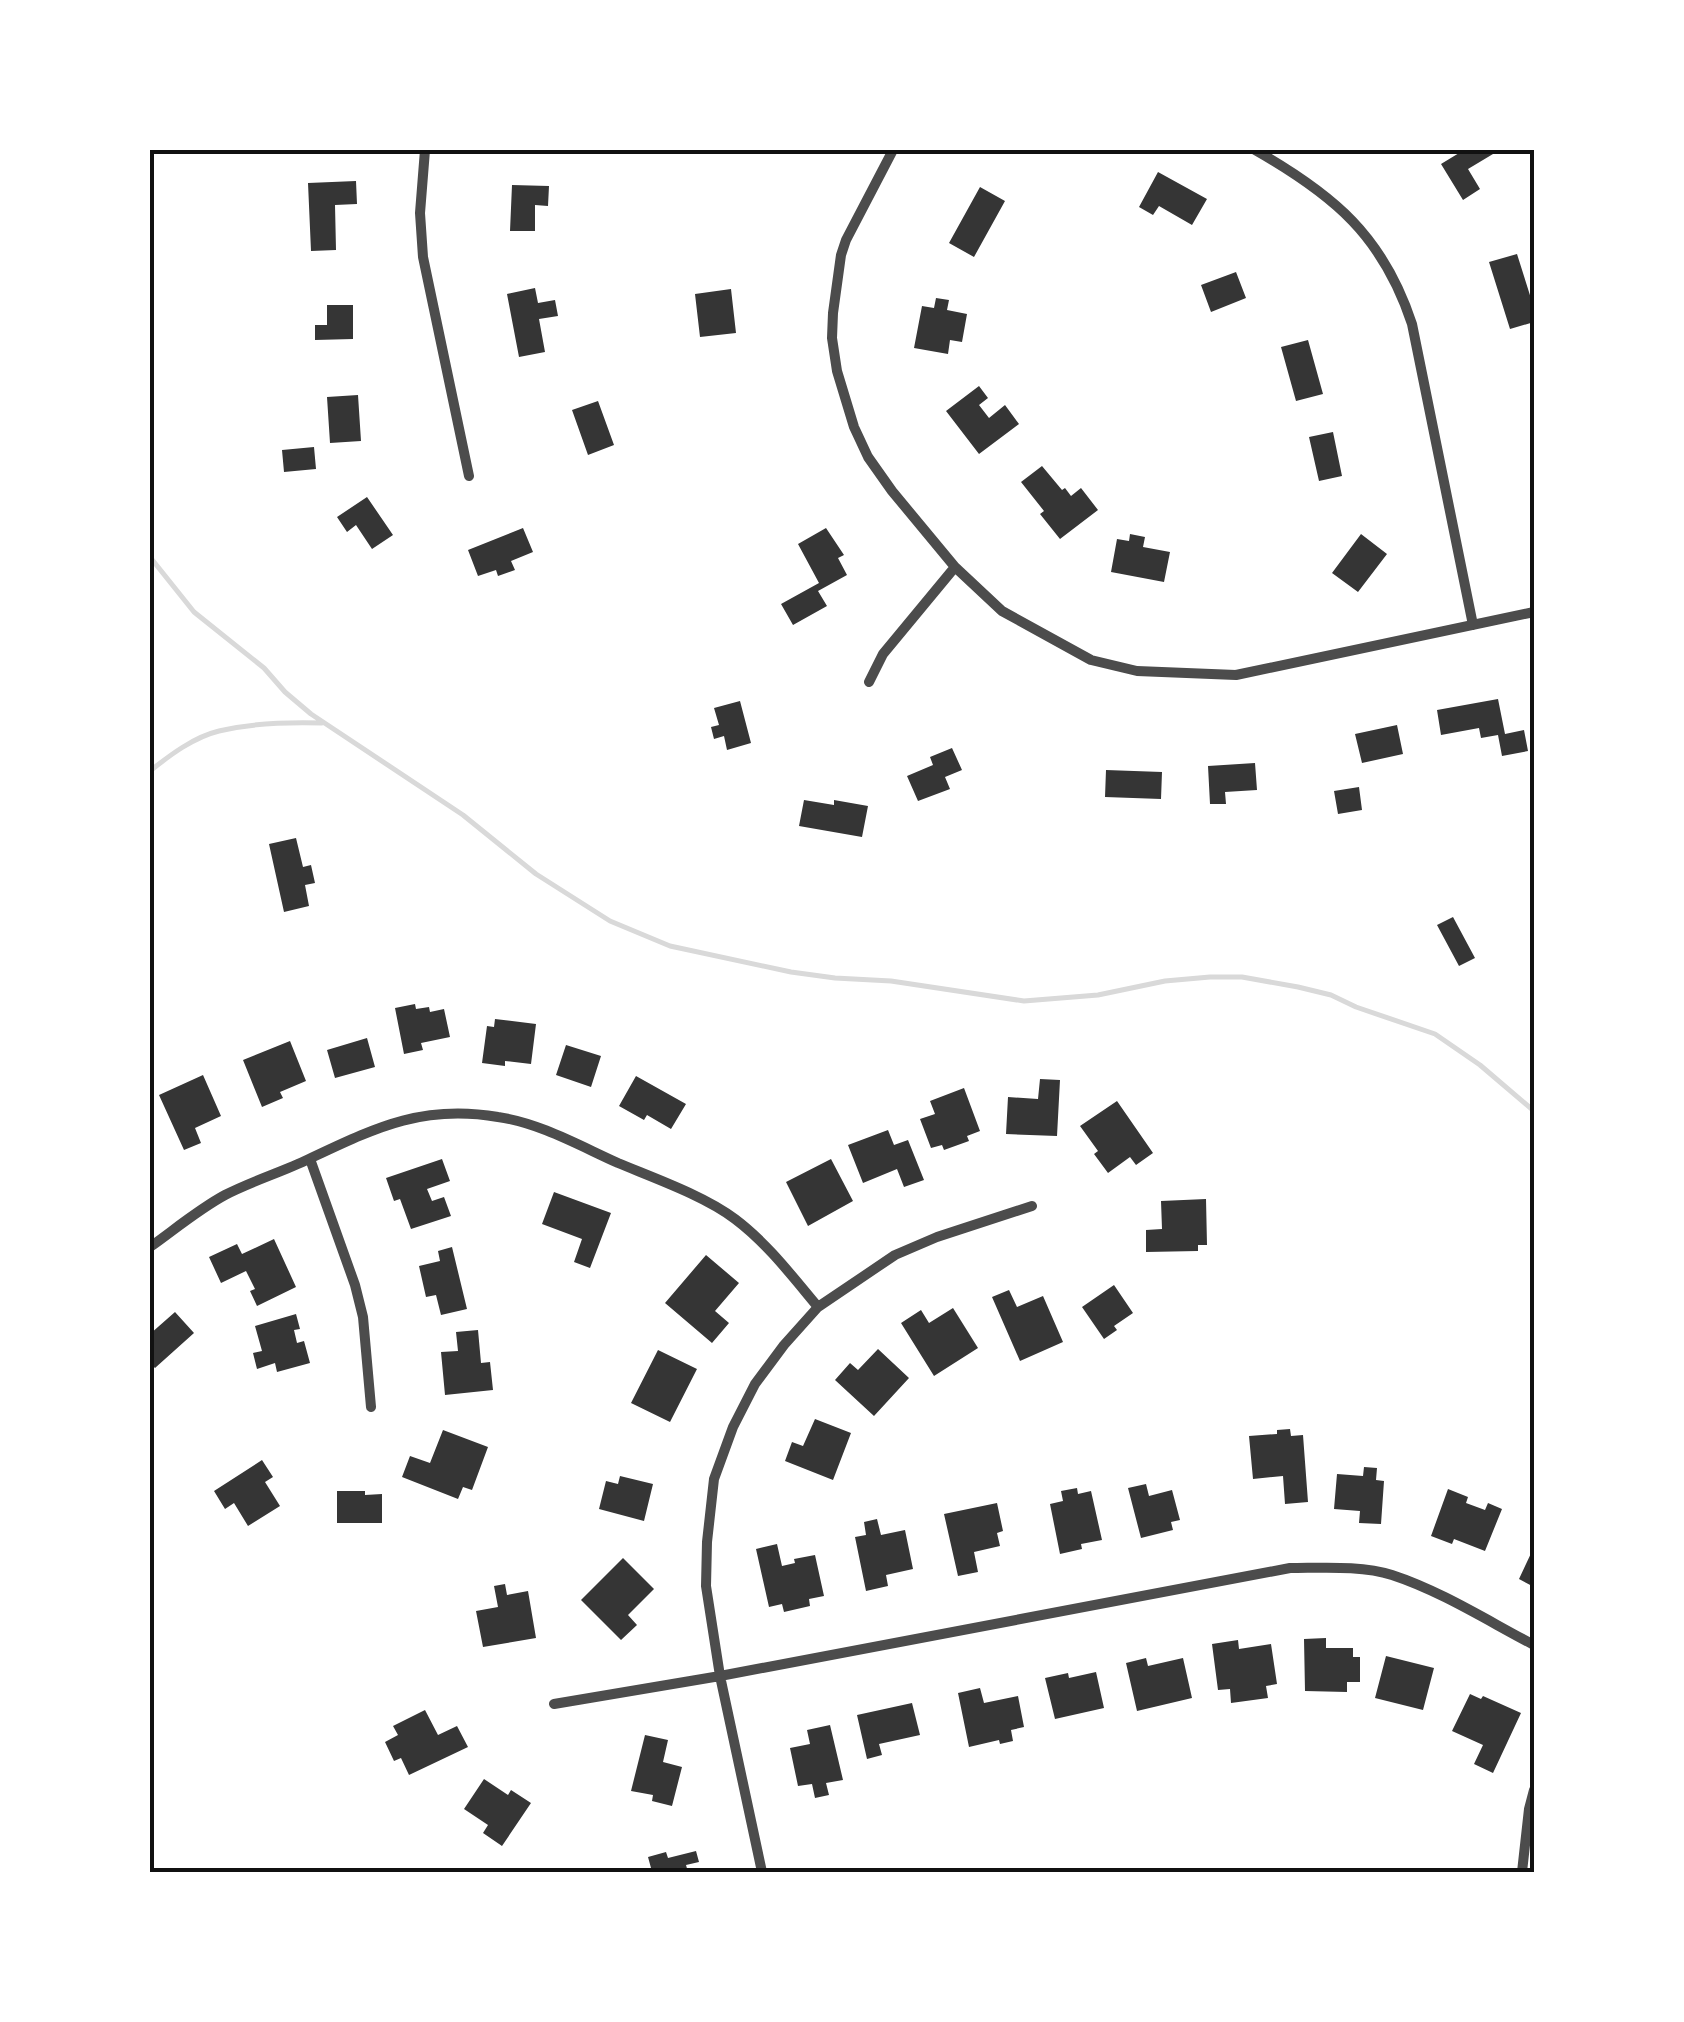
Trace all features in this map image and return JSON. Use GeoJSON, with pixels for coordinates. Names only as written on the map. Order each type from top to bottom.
{"type":"FeatureCollection","features":[{"type":"Feature","properties":{"kind":"street"},"geometry":{"type":"LineString","coordinates":[[426,150],[420,213],[422,256],[469,476]]}},
{"type":"Feature","properties":{"kind":"street"},"geometry":{"type":"LineString","coordinates":[[893,150],[841,255],[833,313],[837,371],[868,457],[954,567],[1002,610],[1092,660],[1137,671],[1236,675],[1534,612]]}},
{"type":"Feature","properties":{"kind":"street"},"geometry":{"type":"LineString","coordinates":[[1255,150],[1306,180],[1350,218],[1386,262],[1403,295],[1472,625]]}},
{"type":"Feature","properties":{"kind":"street"},"geometry":{"type":"LineString","coordinates":[[869,682],[884,654],[954,567]]}},
{"type":"Feature","properties":{"kind":"street"},"geometry":{"type":"LineString","coordinates":[[150,1247],[224,1196],[340,1143],[402,1119],[472,1113],[533,1126],[732,1216],[761,1240],[818,1307]]}},
{"type":"Feature","properties":{"kind":"street"},"geometry":{"type":"LineString","coordinates":[[310,1159],[364,1317],[371,1407]]}},
{"type":"Feature","properties":{"kind":"street"},"geometry":{"type":"LineString","coordinates":[[762,1872],[720,1676],[706,1586],[714,1480],[733,1426],[755,1384],[818,1307],[895,1256],[937,1237],[1032,1206]]}},
{"type":"Feature","properties":{"kind":"street"},"geometry":{"type":"LineString","coordinates":[[554,1704],[1290,1568],[1340,1568],[1389,1574],[1534,1644]]}},
{"type":"Feature","properties":{"kind":"street"},"geometry":{"type":"LineString","coordinates":[[1522,1872],[1534,1790]]}},
{"type":"Feature","properties":{"kind":"building"},"geometry":{"type":"Polygon","coordinates":[[[1464,150],[1490,150],[1493,154],[1468,169],[1480,189],[1463,200],[1441,164],[1464,150]]]}},
{"type":"Feature","properties":{"kind":"building"},"geometry":{"type":"Polygon","coordinates":[[[1158,172],[1207,199],[1192,225],[1159,206],[1153,215],[1139,207],[1158,172]]]}},
{"type":"Feature","properties":{"kind":"building"},"geometry":{"type":"Polygon","coordinates":[[[356,181],[357,204],[335,205],[336,250],[311,251],[308,183],[356,181]]]}},
{"type":"Feature","properties":{"kind":"building"},"geometry":{"type":"Polygon","coordinates":[[[512,185],[549,186],[548,206],[535,205],[535,231],[510,231],[512,185]]]}},
{"type":"Feature","properties":{"kind":"building"},"geometry":{"type":"Polygon","coordinates":[[[980,187],[1005,201],[974,257],[949,243],[980,187]]]}},
{"type":"Feature","properties":{"kind":"building"},"geometry":{"type":"Polygon","coordinates":[[[1517,254],[1534,308],[1534,322],[1510,329],[1489,262],[1517,254]]]}},
{"type":"Feature","properties":{"kind":"building"},"geometry":{"type":"Polygon","coordinates":[[[1236,272],[1246,298],[1211,312],[1201,285],[1236,272]]]}},
{"type":"Feature","properties":{"kind":"building"},"geometry":{"type":"Polygon","coordinates":[[[535,288],[538,303],[555,300],[558,316],[539,319],[545,352],[519,357],[507,294],[535,288]]]}},
{"type":"Feature","properties":{"kind":"building"},"geometry":{"type":"Polygon","coordinates":[[[731,289],[736,333],[700,337],[695,294],[731,289]]]}},
{"type":"Feature","properties":{"kind":"building"},"geometry":{"type":"Polygon","coordinates":[[[936,298],[949,300],[947,310],[967,314],[962,342],[950,340],[948,354],[914,348],[922,306],[934,308],[936,298]]]}},
{"type":"Feature","properties":{"kind":"building"},"geometry":{"type":"Polygon","coordinates":[[[327,305],[353,305],[353,339],[315,340],[315,325],[327,325],[327,305]]]}},
{"type":"Feature","properties":{"kind":"building"},"geometry":{"type":"Polygon","coordinates":[[[1308,340],[1323,394],[1296,401],[1281,347],[1308,340]]]}},
{"type":"Feature","properties":{"kind":"building"},"geometry":{"type":"Polygon","coordinates":[[[979,386],[988,398],[979,405],[989,418],[1005,405],[1019,424],[979,454],[946,411],[979,386]]]}},
{"type":"Feature","properties":{"kind":"building"},"geometry":{"type":"Polygon","coordinates":[[[358,395],[361,441],[330,443],[327,397],[358,395]]]}},
{"type":"Feature","properties":{"kind":"building"},"geometry":{"type":"Polygon","coordinates":[[[598,401],[614,445],[588,455],[572,410],[598,401]]]}},
{"type":"Feature","properties":{"kind":"building"},"geometry":{"type":"Polygon","coordinates":[[[1333,432],[1342,476],[1319,481],[1309,437],[1333,432]]]}},
{"type":"Feature","properties":{"kind":"building"},"geometry":{"type":"Polygon","coordinates":[[[314,447],[316,469],[284,472],[282,450],[314,447]]]}},
{"type":"Feature","properties":{"kind":"building"},"geometry":{"type":"Polygon","coordinates":[[[1042,466],[1071,496],[1081,488],[1098,510],[1060,539],[1021,482],[1042,466]]]}},
{"type":"Feature","properties":{"kind":"building"},"geometry":{"type":"Polygon","coordinates":[[[367,497],[393,535],[372,549],[356,525],[347,532],[337,517],[367,497]]]}},
{"type":"Feature","properties":{"kind":"building"},"geometry":{"type":"Polygon","coordinates":[[[523,528],[533,552],[511,561],[515,570],[498,576],[496,570],[478,576],[468,550],[523,528]]]}},
{"type":"Feature","properties":{"kind":"building"},"geometry":{"type":"Polygon","coordinates":[[[826,528],[844,555],[838,558],[847,575],[818,591],[827,606],[793,625],[781,604],[819,583],[798,544],[826,528]]]}},
{"type":"Feature","properties":{"kind":"building"},"geometry":{"type":"Polygon","coordinates":[[[1130,534],[1145,537],[1143,547],[1170,552],[1164,582],[1111,572],[1117,539],[1129,541],[1130,534]]]}},
{"type":"Feature","properties":{"kind":"building"},"geometry":{"type":"Polygon","coordinates":[[[1361,534],[1387,554],[1358,592],[1332,573],[1361,534]]]}},
{"type":"Feature","properties":{"kind":"building"},"geometry":{"type":"Polygon","coordinates":[[[1498,699],[1505,734],[1524,730],[1528,751],[1502,756],[1498,735],[1481,738],[1479,728],[1441,735],[1437,710],[1498,699]]]}},
{"type":"Feature","properties":{"kind":"building"},"geometry":{"type":"Polygon","coordinates":[[[740,701],[751,743],[727,750],[724,736],[714,739],[711,727],[719,725],[714,708],[740,701]]]}},
{"type":"Feature","properties":{"kind":"building"},"geometry":{"type":"Polygon","coordinates":[[[1397,725],[1403,754],[1362,763],[1355,734],[1397,725]]]}},
{"type":"Feature","properties":{"kind":"building"},"geometry":{"type":"Polygon","coordinates":[[[952,748],[962,770],[945,777],[950,789],[918,801],[907,776],[933,765],[930,757],[952,748]]]}},
{"type":"Feature","properties":{"kind":"building"},"geometry":{"type":"Polygon","coordinates":[[[1255,763],[1257,790],[1225,792],[1226,804],[1210,804],[1208,766],[1255,763]]]}},
{"type":"Feature","properties":{"kind":"building"},"geometry":{"type":"Polygon","coordinates":[[[1106,770],[1162,772],[1161,799],[1105,797],[1106,770]]]}},
{"type":"Feature","properties":{"kind":"building"},"geometry":{"type":"Polygon","coordinates":[[[1359,787],[1362,810],[1338,814],[1334,791],[1359,787]]]}},
{"type":"Feature","properties":{"kind":"building"},"geometry":{"type":"Polygon","coordinates":[[[804,800],[868,806],[862,837],[799,826],[804,800]]]}},
{"type":"Feature","properties":{"kind":"building"},"geometry":{"type":"Polygon","coordinates":[[[296,838],[303,867],[311,865],[315,883],[305,885],[309,906],[284,912],[269,844],[296,838]]]}},
{"type":"Feature","properties":{"kind":"building"},"geometry":{"type":"Polygon","coordinates":[[[1453,917],[1475,958],[1459,966],[1437,925],[1453,917]]]}},
{"type":"Feature","properties":{"kind":"building"},"geometry":{"type":"Polygon","coordinates":[[[415,1004],[416,1009],[429,1007],[430,1012],[444,1009],[450,1037],[421,1043],[423,1050],[404,1054],[395,1008],[415,1004]]]}},
{"type":"Feature","properties":{"kind":"building"},"geometry":{"type":"Polygon","coordinates":[[[495,1019],[536,1024],[531,1064],[482,1063],[487,1026],[494,1027],[495,1019]]]}},
{"type":"Feature","properties":{"kind":"building"},"geometry":{"type":"Polygon","coordinates":[[[367,1038],[375,1067],[335,1078],[327,1050],[367,1038]]]}},
{"type":"Feature","properties":{"kind":"building"},"geometry":{"type":"Polygon","coordinates":[[[290,1041],[306,1081],[280,1092],[283,1098],[262,1107],[243,1060],[290,1041]]]}},
{"type":"Feature","properties":{"kind":"building"},"geometry":{"type":"Polygon","coordinates":[[[566,1045],[601,1056],[591,1087],[556,1075],[566,1045]]]}},
{"type":"Feature","properties":{"kind":"building"},"geometry":{"type":"Polygon","coordinates":[[[203,1075],[221,1116],[195,1128],[201,1143],[184,1150],[159,1095],[203,1075]]]}},
{"type":"Feature","properties":{"kind":"building"},"geometry":{"type":"Polygon","coordinates":[[[636,1076],[686,1104],[671,1129],[647,1115],[644,1120],[619,1106],[636,1076]]]}},
{"type":"Feature","properties":{"kind":"building"},"geometry":{"type":"Polygon","coordinates":[[[1040,1079],[1060,1080],[1057,1136],[1006,1134],[1008,1097],[1038,1099],[1040,1079]]]}},
{"type":"Feature","properties":{"kind":"building"},"geometry":{"type":"Polygon","coordinates":[[[964,1088],[980,1131],[967,1136],[969,1141],[944,1150],[942,1145],[931,1148],[920,1119],[935,1114],[930,1101],[964,1088]]]}},
{"type":"Feature","properties":{"kind":"building"},"geometry":{"type":"Polygon","coordinates":[[[1117,1101],[1153,1153],[1136,1165],[1130,1157],[1108,1173],[1080,1126],[1117,1101]]]}},
{"type":"Feature","properties":{"kind":"building"},"geometry":{"type":"Polygon","coordinates":[[[888,1130],[894,1145],[908,1140],[924,1180],[904,1187],[897,1169],[863,1183],[848,1145],[888,1130]]]}},
{"type":"Feature","properties":{"kind":"building"},"geometry":{"type":"Polygon","coordinates":[[[442,1159],[450,1181],[427,1189],[432,1201],[444,1197],[451,1216],[411,1229],[400,1199],[394,1201],[386,1178],[442,1159]]]}},
{"type":"Feature","properties":{"kind":"building"},"geometry":{"type":"Polygon","coordinates":[[[831,1159],[853,1201],[808,1226],[786,1182],[831,1159]]]}},
{"type":"Feature","properties":{"kind":"building"},"geometry":{"type":"Polygon","coordinates":[[[554,1192],[611,1213],[590,1268],[574,1262],[582,1239],[542,1224],[554,1192]]]}},
{"type":"Feature","properties":{"kind":"building"},"geometry":{"type":"Polygon","coordinates":[[[1206,1199],[1207,1245],[1198,1245],[1198,1251],[1146,1252],[1146,1230],[1162,1229],[1161,1201],[1206,1199]]]}},
{"type":"Feature","properties":{"kind":"building"},"geometry":{"type":"Polygon","coordinates":[[[274,1239],[296,1287],[257,1306],[250,1291],[255,1289],[246,1271],[221,1283],[209,1257],[237,1244],[242,1254],[274,1239]]]}},
{"type":"Feature","properties":{"kind":"building"},"geometry":{"type":"Polygon","coordinates":[[[452,1247],[467,1309],[441,1315],[436,1295],[426,1297],[419,1266],[440,1261],[438,1251],[452,1247]]]}},
{"type":"Feature","properties":{"kind":"building"},"geometry":{"type":"Polygon","coordinates":[[[706,1255],[739,1283],[715,1311],[729,1323],[712,1343],[665,1303],[706,1255]]]}},
{"type":"Feature","properties":{"kind":"building"},"geometry":{"type":"Polygon","coordinates":[[[1114,1285],[1133,1313],[1114,1326],[1117,1330],[1104,1339],[1082,1307],[1114,1285]]]}},
{"type":"Feature","properties":{"kind":"building"},"geometry":{"type":"Polygon","coordinates":[[[1009,1290],[1017,1307],[1043,1296],[1063,1342],[1020,1361],[992,1297],[1009,1290]]]}},
{"type":"Feature","properties":{"kind":"building"},"geometry":{"type":"Polygon","coordinates":[[[953,1308],[978,1348],[934,1376],[901,1323],[921,1310],[929,1323],[953,1308]]]}},
{"type":"Feature","properties":{"kind":"building"},"geometry":{"type":"Polygon","coordinates":[[[175,1312],[194,1333],[155,1368],[150,1363],[150,1334],[175,1312]]]}},
{"type":"Feature","properties":{"kind":"building"},"geometry":{"type":"Polygon","coordinates":[[[296,1314],[300,1329],[294,1330],[297,1343],[304,1341],[310,1363],[277,1372],[275,1363],[257,1369],[253,1353],[262,1351],[255,1326],[296,1314]]]}},
{"type":"Feature","properties":{"kind":"building"},"geometry":{"type":"Polygon","coordinates":[[[478,1330],[481,1363],[490,1362],[493,1390],[445,1395],[441,1352],[458,1351],[456,1332],[478,1330]]]}},
{"type":"Feature","properties":{"kind":"building"},"geometry":{"type":"Polygon","coordinates":[[[878,1349],[909,1378],[874,1416],[835,1380],[850,1363],[858,1370],[878,1349]]]}},
{"type":"Feature","properties":{"kind":"building"},"geometry":{"type":"Polygon","coordinates":[[[658,1350],[697,1369],[670,1422],[631,1403],[658,1350]]]}},
{"type":"Feature","properties":{"kind":"building"},"geometry":{"type":"Polygon","coordinates":[[[815,1419],[851,1433],[833,1480],[785,1461],[792,1442],[803,1446],[815,1419]]]}},
{"type":"Feature","properties":{"kind":"building"},"geometry":{"type":"Polygon","coordinates":[[[1290,1429],[1291,1436],[1303,1435],[1308,1502],[1285,1504],[1283,1476],[1253,1479],[1249,1436],[1290,1429]]]}},
{"type":"Feature","properties":{"kind":"building"},"geometry":{"type":"Polygon","coordinates":[[[443,1430],[488,1447],[472,1490],[463,1487],[458,1499],[402,1477],[410,1456],[430,1463],[443,1430]]]}},
{"type":"Feature","properties":{"kind":"building"},"geometry":{"type":"Polygon","coordinates":[[[262,1460],[273,1477],[265,1482],[280,1506],[248,1526],[234,1503],[225,1509],[214,1491],[262,1460]]]}},
{"type":"Feature","properties":{"kind":"building"},"geometry":{"type":"Polygon","coordinates":[[[1364,1467],[1377,1468],[1376,1480],[1384,1481],[1381,1524],[1359,1523],[1360,1511],[1334,1509],[1337,1474],[1363,1476],[1364,1467]]]}},
{"type":"Feature","properties":{"kind":"building"},"geometry":{"type":"Polygon","coordinates":[[[620,1476],[653,1484],[644,1521],[599,1509],[606,1481],[618,1484],[620,1476]]]}},
{"type":"Feature","properties":{"kind":"building"},"geometry":{"type":"Polygon","coordinates":[[[1146,1484],[1149,1496],[1172,1490],[1180,1520],[1171,1522],[1173,1530],[1141,1538],[1128,1488],[1146,1484]]]}},
{"type":"Feature","properties":{"kind":"building"},"geometry":{"type":"Polygon","coordinates":[[[1077,1488],[1078,1494],[1091,1491],[1102,1540],[1060,1554],[1050,1504],[1063,1501],[1061,1491],[1077,1488]]]}},
{"type":"Feature","properties":{"kind":"building"},"geometry":{"type":"Polygon","coordinates":[[[1448,1489],[1468,1497],[1466,1503],[1485,1510],[1488,1503],[1502,1509],[1485,1551],[1454,1539],[1452,1544],[1431,1536],[1448,1489]]]}},
{"type":"Feature","properties":{"kind":"building"},"geometry":{"type":"Polygon","coordinates":[[[337,1491],[382,1494],[382,1523],[337,1523],[337,1491]]]}},
{"type":"Feature","properties":{"kind":"building"},"geometry":{"type":"Polygon","coordinates":[[[997,1503],[1003,1531],[997,1533],[1000,1546],[974,1552],[978,1572],[958,1576],[944,1514],[997,1503]]]}},
{"type":"Feature","properties":{"kind":"building"},"geometry":{"type":"Polygon","coordinates":[[[877,1519],[881,1535],[905,1530],[913,1569],[886,1575],[888,1586],[866,1591],[855,1537],[866,1535],[864,1522],[877,1519]]]}},
{"type":"Feature","properties":{"kind":"building"},"geometry":{"type":"Polygon","coordinates":[[[777,1544],[782,1566],[815,1555],[824,1596],[809,1599],[810,1606],[784,1612],[782,1604],[769,1607],[756,1549],[777,1544]]]}},
{"type":"Feature","properties":{"kind":"building"},"geometry":{"type":"Polygon","coordinates":[[[1534,1547],[1534,1587],[1519,1579],[1534,1547]]]}},
{"type":"Feature","properties":{"kind":"building"},"geometry":{"type":"Polygon","coordinates":[[[623,1558],[654,1589],[628,1615],[637,1625],[621,1640],[581,1600],[623,1558]]]}},
{"type":"Feature","properties":{"kind":"building"},"geometry":{"type":"Polygon","coordinates":[[[505,1584],[507,1595],[528,1591],[536,1638],[483,1647],[476,1611],[498,1607],[494,1586],[505,1584]]]}},
{"type":"Feature","properties":{"kind":"building"},"geometry":{"type":"Polygon","coordinates":[[[1326,1638],[1326,1648],[1353,1648],[1353,1657],[1360,1657],[1360,1682],[1347,1682],[1347,1692],[1305,1691],[1304,1639],[1326,1638]]]}},
{"type":"Feature","properties":{"kind":"building"},"geometry":{"type":"Polygon","coordinates":[[[1238,1640],[1239,1649],[1271,1644],[1277,1684],[1266,1686],[1268,1698],[1231,1703],[1230,1689],[1218,1690],[1212,1644],[1238,1640]]]}},
{"type":"Feature","properties":{"kind":"building"},"geometry":{"type":"Polygon","coordinates":[[[1386,1656],[1434,1668],[1423,1710],[1375,1698],[1386,1656]]]}},
{"type":"Feature","properties":{"kind":"building"},"geometry":{"type":"Polygon","coordinates":[[[1146,1658],[1148,1666],[1183,1658],[1192,1698],[1137,1711],[1126,1663],[1146,1658]]]}},
{"type":"Feature","properties":{"kind":"building"},"geometry":{"type":"Polygon","coordinates":[[[1096,1672],[1104,1708],[1055,1719],[1045,1678],[1096,1672]]]}},
{"type":"Feature","properties":{"kind":"building"},"geometry":{"type":"Polygon","coordinates":[[[980,1688],[984,1703],[1018,1696],[1024,1727],[1011,1730],[1013,1741],[969,1747],[958,1693],[980,1688]]]}},
{"type":"Feature","properties":{"kind":"building"},"geometry":{"type":"Polygon","coordinates":[[[1470,1694],[1521,1713],[1493,1773],[1474,1764],[1483,1745],[1452,1731],[1470,1694]]]}},
{"type":"Feature","properties":{"kind":"building"},"geometry":{"type":"Polygon","coordinates":[[[912,1703],[920,1735],[879,1744],[882,1755],[867,1759],[857,1715],[912,1703]]]}},
{"type":"Feature","properties":{"kind":"building"},"geometry":{"type":"Polygon","coordinates":[[[425,1710],[438,1735],[457,1726],[468,1747],[409,1775],[401,1758],[394,1761],[385,1742],[398,1735],[393,1726],[425,1710]]]}},
{"type":"Feature","properties":{"kind":"building"},"geometry":{"type":"Polygon","coordinates":[[[830,1725],[843,1780],[826,1783],[829,1795],[815,1798],[812,1784],[798,1786],[790,1748],[810,1744],[807,1730],[830,1725]]]}},
{"type":"Feature","properties":{"kind":"building"},"geometry":{"type":"Polygon","coordinates":[[[645,1735],[668,1740],[663,1762],[682,1767],[672,1806],[652,1801],[653,1795],[631,1791],[645,1735]]]}},
{"type":"Feature","properties":{"kind":"building"},"geometry":{"type":"Polygon","coordinates":[[[484,1779],[508,1795],[511,1790],[531,1803],[502,1846],[483,1833],[488,1825],[464,1809],[484,1779]]]}},
{"type":"Feature","properties":{"kind":"building"},"geometry":{"type":"Polygon","coordinates":[[[696,1851],[699,1862],[686,1865],[688,1872],[643,1872],[651,1868],[648,1857],[666,1852],[668,1858],[696,1851]]]}},
{"type":"Feature","properties":{"kind":"waterway"},"geometry":{"type":"LineString","coordinates":[[150,557],[194,612],[264,668],[311,714],[463,815],[536,874],[610,921],[670,946],[791,972],[891,981],[1024,1001],[1098,995],[1165,981],[1210,977],[1242,977],[1298,987],[1331,995],[1435,1034],[1480,1065],[1534,1111]]}},
{"type":"Feature","properties":{"kind":"waterway"},"geometry":{"type":"LineString","coordinates":[[150,771],[191,742],[219,731],[244,726],[322,723]]}}]}
